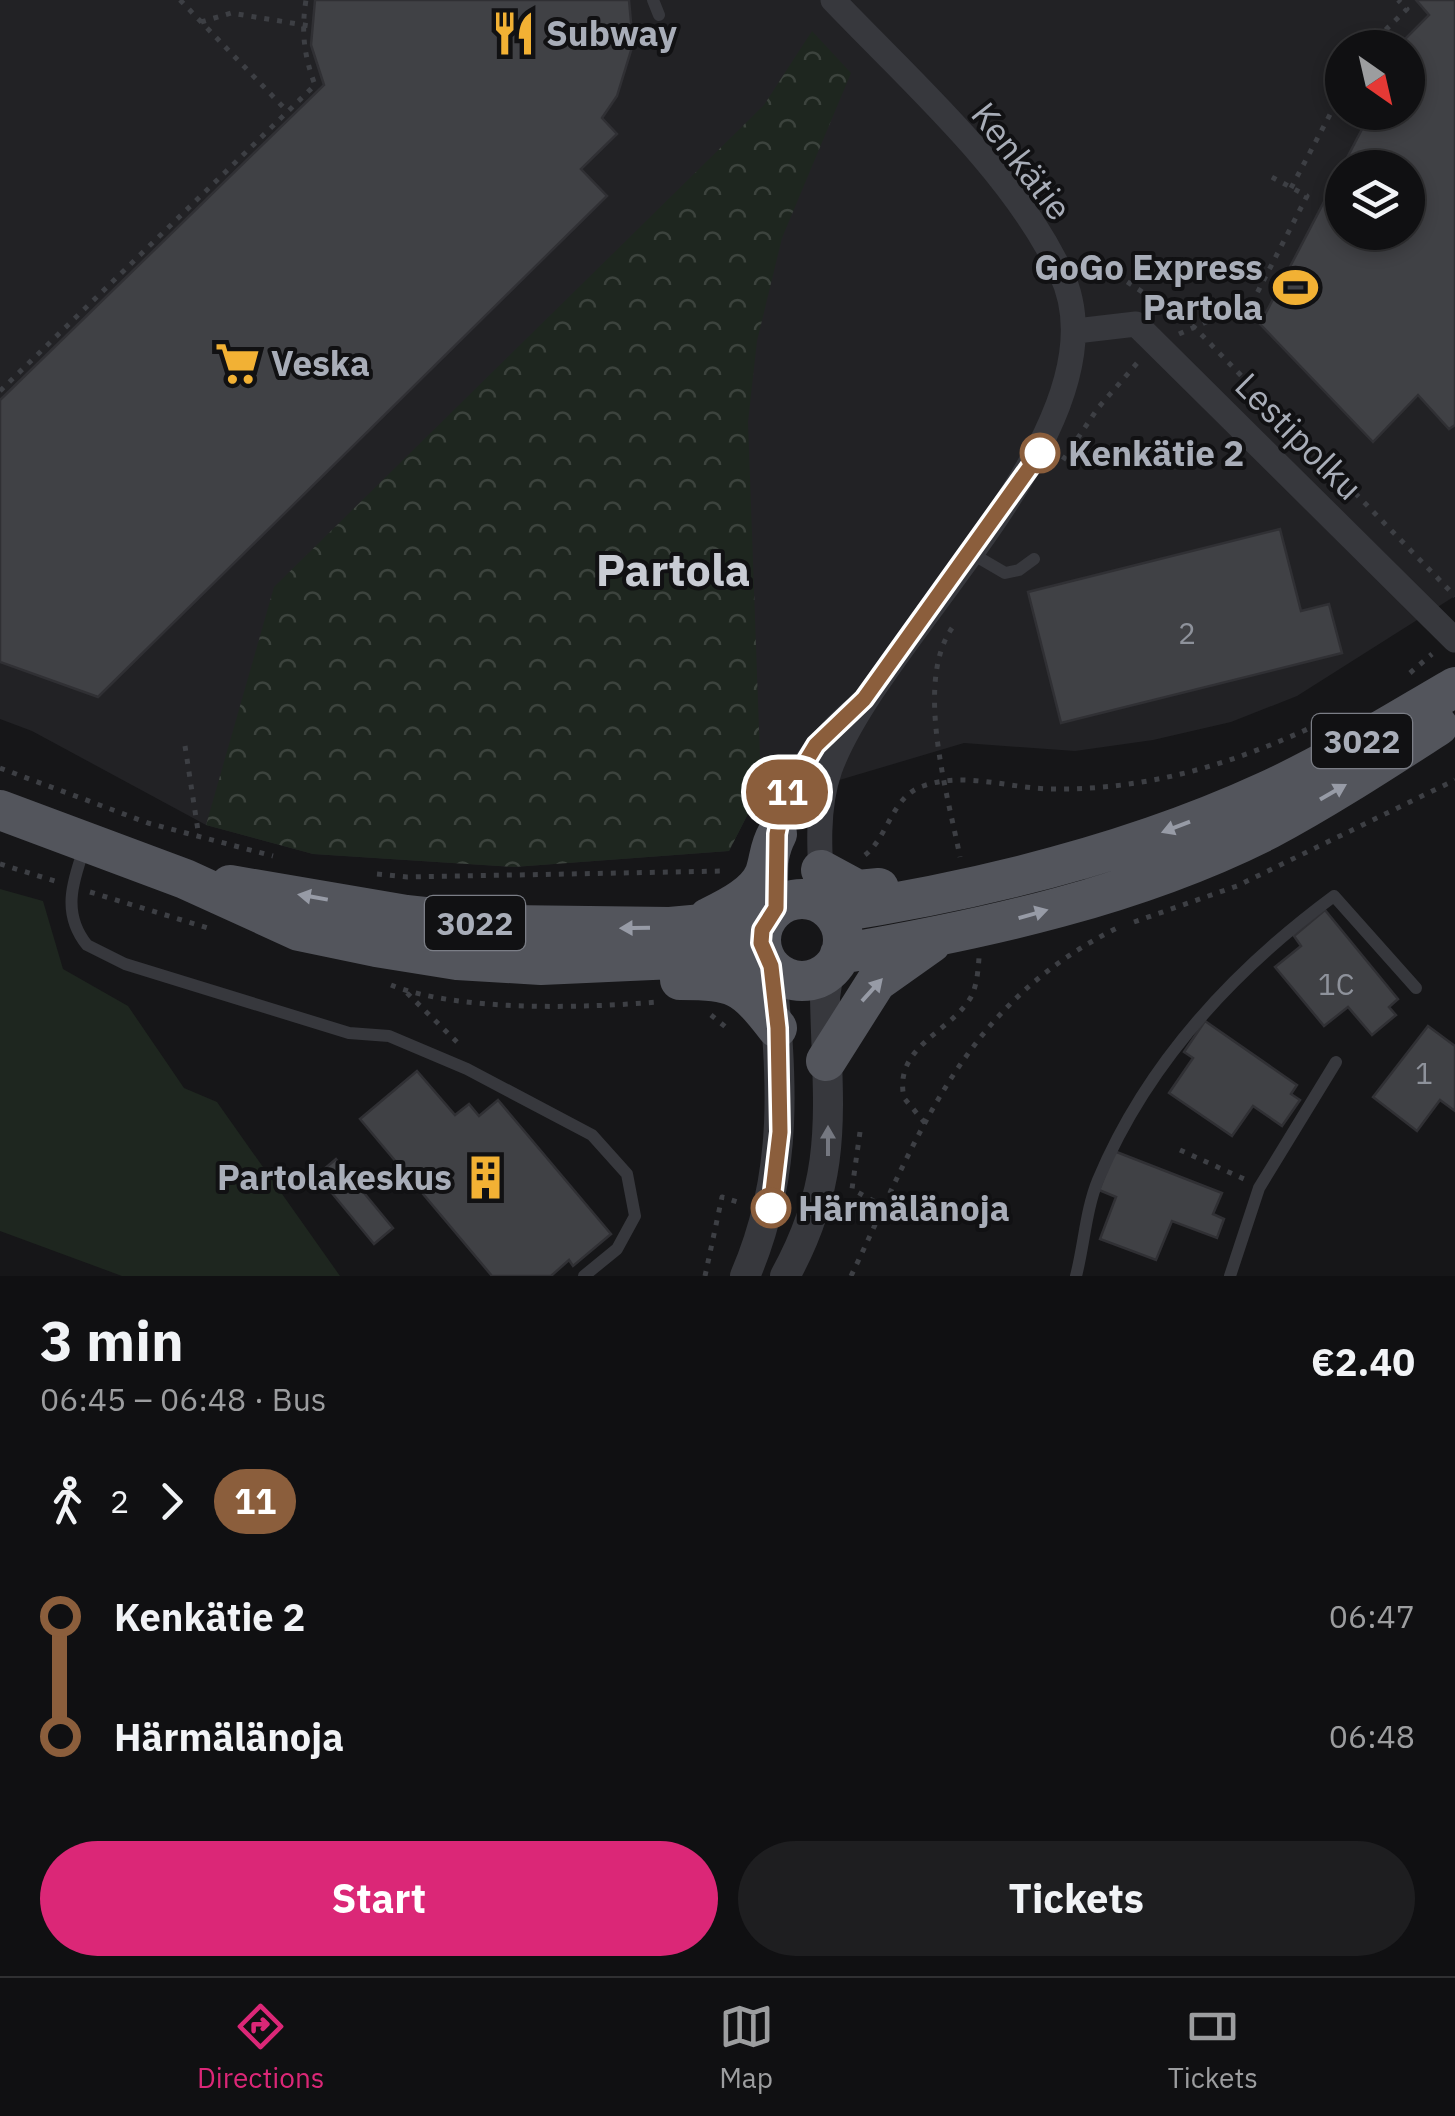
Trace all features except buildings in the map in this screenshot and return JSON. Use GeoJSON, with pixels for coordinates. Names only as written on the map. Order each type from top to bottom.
{"type":"FeatureCollection","features":[{"type":"Feature","properties":{"kind":"main road","name":"3022"},"geometry":{"type":"LineString","coordinates":[[824,887],[858,890],[911,885],[996,867],[1013,879],[1147,838],[1266,791],[1455,687]]}},
{"type":"Feature","properties":{"kind":"main road","name":"3022"},"geometry":{"type":"LineString","coordinates":[[834,963],[1087,898],[1266,830],[1455,715]]}},
{"type":"Feature","properties":{"kind":"main road","name":"3022"},"geometry":{"type":"LineString","coordinates":[[0,810],[186,880],[299,930],[376,947],[458,960],[611,962],[770,937]]}},
{"type":"Feature","properties":{"kind":"main road"},"geometry":{"type":"LineString","coordinates":[[703,920],[748,894],[772,851]]}},
{"type":"Feature","properties":{"kind":"main road","name":"3022"},"geometry":{"type":"LineString","coordinates":[[186,880],[406,915],[500,925],[670,927],[703,920],[770,937]]}},
{"type":"Feature","properties":{"kind":"main road"},"geometry":{"type":"LineString","coordinates":[[824,887],[843,936],[834,963],[805,980],[780,974],[770,937],[799,899],[824,887]]}},
{"type":"Feature","properties":{"kind":"main road"},"geometry":{"type":"LineString","coordinates":[[826,1061],[876,982],[938,938]]}},
{"type":"Feature","properties":{"kind":"main road"},"geometry":{"type":"LineString","coordinates":[[611,962],[640,979],[730,982],[778,1028]]}},
{"type":"Feature","properties":{"kind":"street","name":"Kenkätie"},"geometry":{"type":"LineString","coordinates":[[770,937],[772,851],[785,796],[796,774],[816,745],[864,699],[1041,451],[1061,398],[1076,331],[1061,273],[1021,209],[965,140],[834,0]]}},
{"type":"Feature","properties":{"kind":"street","name":"Lestipolku"},"geometry":{"type":"LineString","coordinates":[[1076,331],[1136,324],[1454,638]]}},
{"type":"Feature","properties":{"kind":"street","name":"Kenkätie"},"geometry":{"type":"LineString","coordinates":[[824,887],[826,782],[864,699]]}},
{"type":"Feature","properties":{"kind":"street"},"geometry":{"type":"LineString","coordinates":[[745,1276],[764,1232],[778,1168],[778,1028],[770,937]]}},
{"type":"Feature","properties":{"kind":"street"},"geometry":{"type":"LineString","coordinates":[[785,1276],[814,1211],[826,1172],[826,1061],[834,963]]}},
{"type":"Feature","properties":{"kind":"lane"},"geometry":{"type":"LineString","coordinates":[[653,0],[659,15]]}},
{"type":"Feature","properties":{"kind":"lane"},"geometry":{"type":"LineString","coordinates":[[970,552],[1005,572],[1018,570],[1034,559]]}},
{"type":"Feature","properties":{"kind":"lane"},"geometry":{"type":"LineString","coordinates":[[87,842],[73,880],[70,906],[86,945],[125,964],[349,1032],[389,1036],[485,1078],[592,1135],[628,1174],[636,1216],[629,1234],[584,1276]]}},
{"type":"Feature","properties":{"kind":"lane"},"geometry":{"type":"LineString","coordinates":[[1076,1276],[1096,1184],[1125,1125],[1205,1011],[1283,934],[1334,896],[1416,988]]}},
{"type":"Feature","properties":{"kind":"lane"},"geometry":{"type":"LineString","coordinates":[[1230,1276],[1260,1187],[1336,1062]]}},
{"type":"Feature","properties":{"kind":"path"},"geometry":{"type":"LineString","coordinates":[[180,0],[288,112]]}},
{"type":"Feature","properties":{"kind":"path"},"geometry":{"type":"LineString","coordinates":[[0,390],[268,136],[315,85],[305,59],[306,0]]}},
{"type":"Feature","properties":{"kind":"path"},"geometry":{"type":"LineString","coordinates":[[1398,0],[1407,9]]}},
{"type":"Feature","properties":{"kind":"path"},"geometry":{"type":"LineString","coordinates":[[1385,30],[1407,9],[1408,0]]}},
{"type":"Feature","properties":{"kind":"path"},"geometry":{"type":"LineString","coordinates":[[201,22],[232,13],[306,26]]}},
{"type":"Feature","properties":{"kind":"path"},"geometry":{"type":"LineString","coordinates":[[1291,188],[1325,124]]}},
{"type":"Feature","properties":{"kind":"path"},"geometry":{"type":"LineString","coordinates":[[1059,466],[1098,408],[1156,344],[1252,302],[1307,196],[1268,176]]}},
{"type":"Feature","properties":{"kind":"path"},"geometry":{"type":"LineString","coordinates":[[1095,260],[1194,328],[1455,596]]}},
{"type":"Feature","properties":{"kind":"path"},"geometry":{"type":"LineString","coordinates":[[956,622],[938,664],[934,710],[961,862]]}},
{"type":"Feature","properties":{"kind":"path"},"geometry":{"type":"LineString","coordinates":[[1402,678],[1454,638]]}},
{"type":"Feature","properties":{"kind":"path"},"geometry":{"type":"LineString","coordinates":[[824,887],[872,849],[903,798],[924,785],[946,782],[1051,789],[1162,780],[1230,763],[1341,714]]}},
{"type":"Feature","properties":{"kind":"path"},"geometry":{"type":"LineString","coordinates":[[185,746],[199,836]]}},
{"type":"Feature","properties":{"kind":"path"},"geometry":{"type":"LineString","coordinates":[[0,768],[83,802],[275,857]]}},
{"type":"Feature","properties":{"kind":"path"},"geometry":{"type":"LineString","coordinates":[[851,1276],[925,1123],[994,1017],[1038,974],[1118,927],[1237,886],[1455,780]]}},
{"type":"Feature","properties":{"kind":"path"},"geometry":{"type":"LineString","coordinates":[[369,873],[407,877],[772,851]]}},
{"type":"Feature","properties":{"kind":"path"},"geometry":{"type":"LineString","coordinates":[[925,1123],[904,1098],[907,1064],[934,1030],[970,998],[979,955]]}},
{"type":"Feature","properties":{"kind":"path"},"geometry":{"type":"LineString","coordinates":[[405,991],[454,1037],[485,1078]]}},
{"type":"Feature","properties":{"kind":"path"},"geometry":{"type":"LineString","coordinates":[[860,1132],[852,1189],[884,1207]]}},
{"type":"Feature","properties":{"kind":"path"},"geometry":{"type":"LineString","coordinates":[[1180,1150],[1260,1187]]}},
{"type":"Feature","properties":{"kind":"path"},"geometry":{"type":"LineString","coordinates":[[705,1276],[722,1197],[741,1203]]}},
{"type":"Feature","properties":{"kind":"shaded area"},"geometry":{"type":"Polygon","coordinates":[[[0,0],[1455,0],[1455,596],[1297,696],[1231,722],[1153,740],[1075,751],[964,743],[752,806],[729,851],[514,867],[313,854],[206,825],[32,731],[0,719],[0,0]]]}},
{"type":"Feature","properties":{"kind":"green space"},"geometry":{"type":"Polygon","coordinates":[[[812,31],[851,73],[782,238],[757,341],[748,422],[760,757],[752,806],[729,851],[514,867],[313,854],[206,825],[274,587],[764,105],[812,31]]]}},
{"type":"Feature","properties":{"kind":"green space"},"geometry":{"type":"Polygon","coordinates":[[[0,889],[43,901],[63,969],[128,1006],[184,1088],[217,1102],[340,1276],[122,1276],[0,1231],[0,889]]]}},
{"type":"Feature","properties":{"kind":"bus line","name":"11"},"geometry":{"type":"LineString","coordinates":[[771,1208],[780,1132],[778,1028],[771,966],[761,943],[767,918],[776,908],[777,834],[785,796],[816,745],[864,699],[1040,453]]}},
{"type":"Feature","properties":{"kind":"place","name":"Subway"},"geometry":{"type":"Point","coordinates":[513,33]}},
{"type":"Feature","properties":{"kind":"place","name":"GoGo Express Partola"},"geometry":{"type":"Point","coordinates":[1296,287]}},
{"type":"Feature","properties":{"kind":"place","name":"Veska"},"geometry":{"type":"Point","coordinates":[238,363]}},
{"type":"Feature","properties":{"kind":"place","name":"Kenkätie 2"},"geometry":{"type":"Point","coordinates":[1040,453]}},
{"type":"Feature","properties":{"kind":"place","name":"Partolakeskus"},"geometry":{"type":"Point","coordinates":[485,1177]}},
{"type":"Feature","properties":{"kind":"place","name":"Härmälänoja"},"geometry":{"type":"Point","coordinates":[771,1208]}},
{"type":"Feature","properties":{"kind":"district","name":"Partola"},"geometry":{"type":"Point","coordinates":[673,569]}}]}
